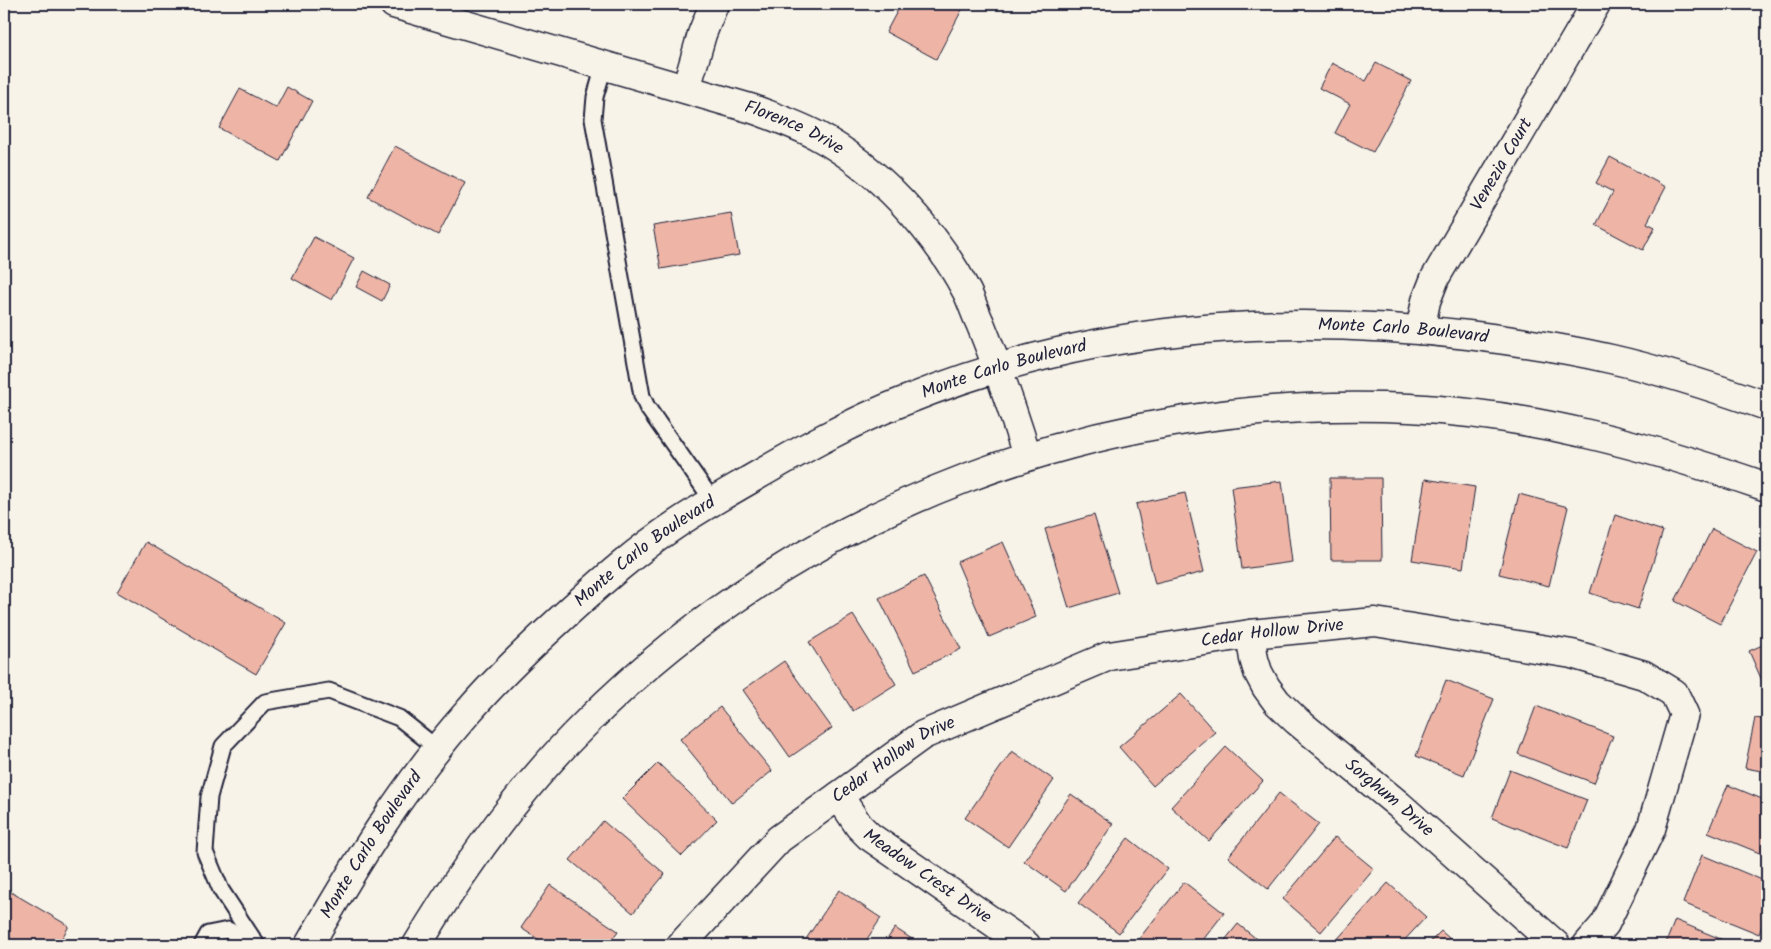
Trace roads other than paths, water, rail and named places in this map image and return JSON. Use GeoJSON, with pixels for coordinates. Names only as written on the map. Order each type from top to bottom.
{"type":"FeatureCollection","features":[{"type":"Feature","properties":{"kind":"street","name":"Florence Drive"},"geometry":{"type":"LineString","coordinates":[[394,4],[753,109],[788,122],[842,151],[868,171],[913,214],[935,240],[953,268],[968,294],[998,367],[1027,456]]}},
{"type":"Feature","properties":{"kind":"street"},"geometry":{"type":"LineString","coordinates":[[686,90],[702,34],[714,4]]}},
{"type":"Feature","properties":{"kind":"street","name":"Venezia Court"},"geometry":{"type":"LineString","coordinates":[[1420,330],[1426,301],[1436,278],[1596,4]]}},
{"type":"Feature","properties":{"kind":"street","name":"Monte Carlo Boulevard"},"geometry":{"type":"LineString","coordinates":[[309,945],[364,852],[396,803],[466,713],[507,670],[591,592],[648,544],[712,501],[837,431],[903,401],[998,367],[1084,345],[1140,335],[1197,329],[1253,325],[1312,324],[1420,330],[1514,341],[1613,359],[1702,384],[1767,406]]}},
{"type":"Feature","properties":{"kind":"street"},"geometry":{"type":"LineString","coordinates":[[417,945],[442,903],[494,828],[525,791],[585,723],[623,687],[667,650],[742,595],[787,565],[832,539],[925,494],[971,475],[1027,456],[1111,434],[1206,417],[1257,411],[1309,408],[1411,408],[1488,416],[1588,434],[1672,455],[1767,487]]}},
{"type":"Feature","properties":{"kind":"street","name":"Cedar Hollow Drive"},"geometry":{"type":"LineString","coordinates":[[681,945],[779,839],[923,735],[1109,656],[1250,634],[1375,622],[1572,654],[1644,675],[1674,693],[1684,714],[1651,828],[1605,924],[1587,945]]}},
{"type":"Feature","properties":{"kind":"street","name":"Sorghum Drive"},"geometry":{"type":"LineString","coordinates":[[1250,634],[1258,672],[1266,688],[1277,702],[1297,721],[1399,805],[1556,945]]}},
{"type":"Feature","properties":{"kind":"street","name":"Meadow Crest Drive"},"geometry":{"type":"LineString","coordinates":[[839,796],[859,826],[870,836],[1026,945]]}},
{"type":"Feature","properties":{"kind":"lane"},"geometry":{"type":"LineString","coordinates":[[604,66],[595,97],[593,119],[640,387],[647,407],[712,501]]}},
{"type":"Feature","properties":{"kind":"lane"},"geometry":{"type":"LineString","coordinates":[[256,945],[220,890],[205,852],[209,797],[223,746],[265,702],[329,691],[399,718],[438,749]]}},
{"type":"Feature","properties":{"kind":"lane"},"geometry":{"type":"LineString","coordinates":[[202,945],[208,934],[228,930],[256,945]]}}]}
